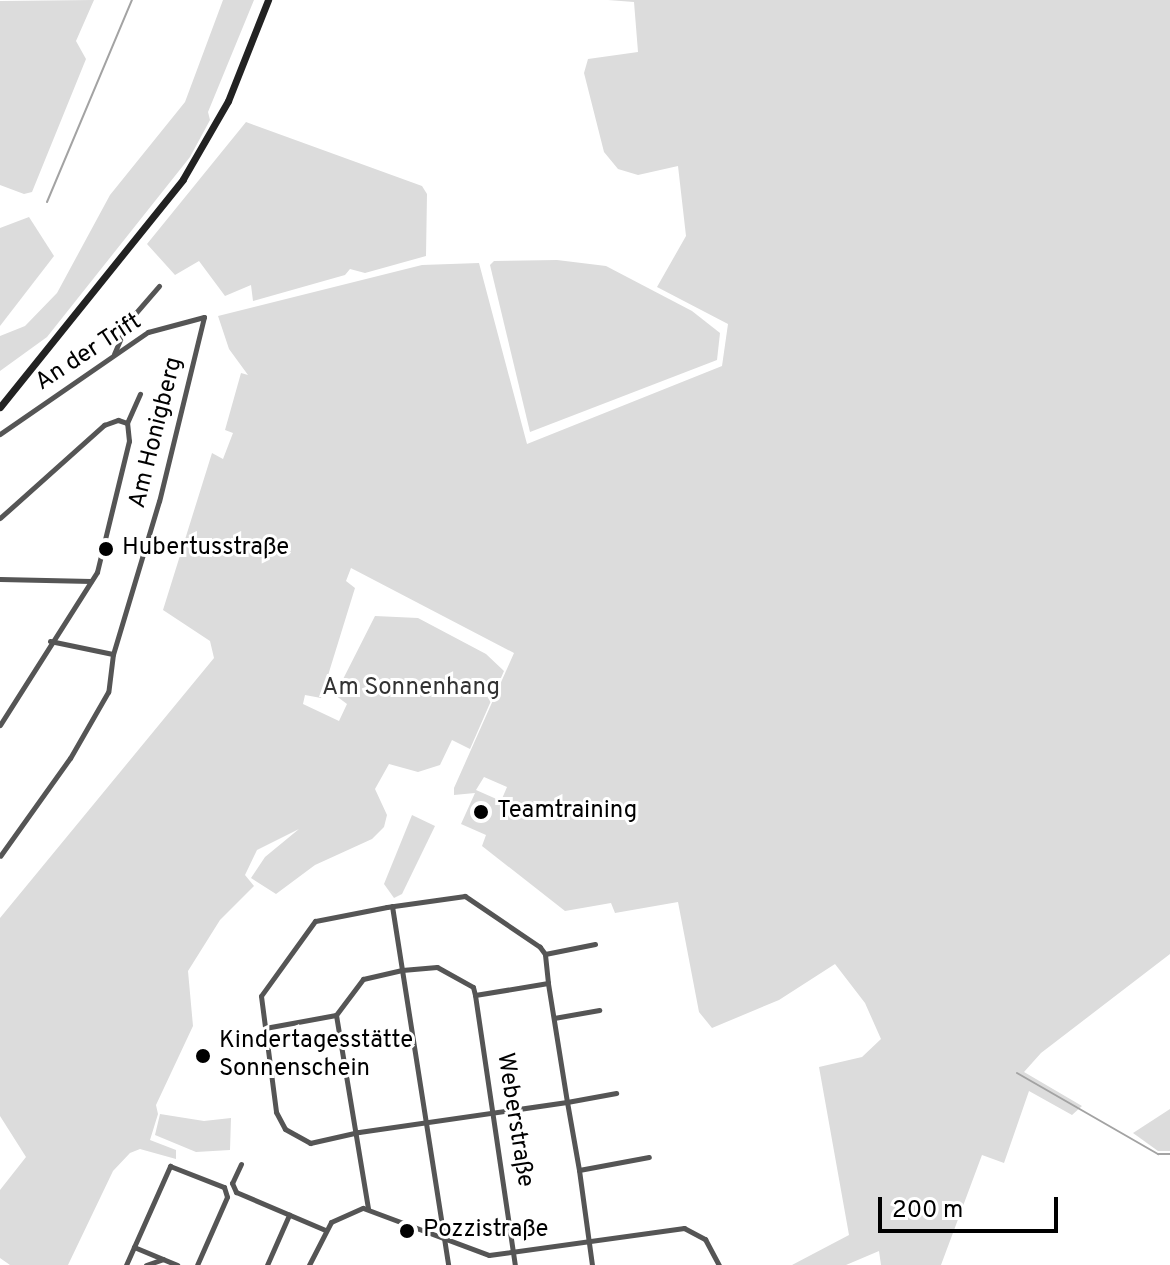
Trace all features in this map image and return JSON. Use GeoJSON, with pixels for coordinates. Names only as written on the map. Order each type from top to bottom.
{"type":"FeatureCollection","features":[{"type":"Feature","properties":{"kind":"main road"},"geometry":{"type":"LineString","coordinates":[[0,407],[189,170],[228,101],[268,0]]}},
{"type":"Feature","properties":{"kind":"street"},"geometry":{"type":"LineString","coordinates":[[113,355],[127,323],[159,286]]}},
{"type":"Feature","properties":{"kind":"street","name":"An der Trift"},"geometry":{"type":"LineString","coordinates":[[0,434],[148,332],[204,317]]}},
{"type":"Feature","properties":{"kind":"street","name":"Am Honigberg"},"geometry":{"type":"LineString","coordinates":[[0,856],[103,701],[113,654],[159,501],[204,317]]}},
{"type":"Feature","properties":{"kind":"street"},"geometry":{"type":"LineString","coordinates":[[0,725],[50,641],[92,581],[129,441],[127,423],[140,394]]}},
{"type":"Feature","properties":{"kind":"street"},"geometry":{"type":"LineString","coordinates":[[0,518],[104,425],[118,420],[127,423]]}},
{"type":"Feature","properties":{"kind":"street"},"geometry":{"type":"LineString","coordinates":[[0,579],[92,581]]}},
{"type":"Feature","properties":{"kind":"street"},"geometry":{"type":"LineString","coordinates":[[50,641],[113,654]]}},
{"type":"Feature","properties":{"kind":"street"},"geometry":{"type":"LineString","coordinates":[[595,944],[545,954],[465,896],[315,921],[261,996],[276,1112],[285,1129],[310,1143],[359,1132],[616,1093]]}},
{"type":"Feature","properties":{"kind":"street"},"geometry":{"type":"LineString","coordinates":[[392,906],[448,1265]]}},
{"type":"Feature","properties":{"kind":"street"},"geometry":{"type":"LineString","coordinates":[[545,954],[592,1265]]}},
{"type":"Feature","properties":{"kind":"street"},"geometry":{"type":"LineString","coordinates":[[265,1028],[336,1015],[363,979],[402,970],[437,967],[473,987],[475,995],[548,983]]}},
{"type":"Feature","properties":{"kind":"street","name":"Weberstraße"},"geometry":{"type":"LineString","coordinates":[[475,995],[517,1251],[515,1265]]}},
{"type":"Feature","properties":{"kind":"street"},"geometry":{"type":"LineString","coordinates":[[554,1018],[599,1010]]}},
{"type":"Feature","properties":{"kind":"street"},"geometry":{"type":"LineString","coordinates":[[336,1015],[359,1132],[368,1208]]}},
{"type":"Feature","properties":{"kind":"street"},"geometry":{"type":"LineString","coordinates":[[579,1170],[649,1157]]}},
{"type":"Feature","properties":{"kind":"street"},"geometry":{"type":"LineString","coordinates":[[241,1164],[232,1183],[236,1192],[325,1230]]}},
{"type":"Feature","properties":{"kind":"street"},"geometry":{"type":"LineString","coordinates":[[126,1265],[170,1166],[224,1187],[227,1197],[197,1265]]}},
{"type":"Feature","properties":{"kind":"street"},"geometry":{"type":"LineString","coordinates":[[309,1265],[325,1230],[340,1214],[368,1208],[482,1254],[684,1228],[705,1239],[719,1265]]}},
{"type":"Feature","properties":{"kind":"street"},"geometry":{"type":"LineString","coordinates":[[267,1265],[290,1215]]}},
{"type":"Feature","properties":{"kind":"street"},"geometry":{"type":"LineString","coordinates":[[134,1247],[177,1265]]}},
{"type":"Feature","properties":{"kind":"street"},"geometry":{"type":"LineString","coordinates":[[146,1265],[163,1259]]}},
{"type":"Feature","properties":{"kind":"green space"},"geometry":{"type":"Polygon","coordinates":[[[94,0],[76,41],[86,59],[32,192],[24,194],[0,185],[0,1],[94,0]]]}},
{"type":"Feature","properties":{"kind":"green space"},"geometry":{"type":"Polygon","coordinates":[[[223,0],[254,0],[208,112],[210,120],[190,157],[47,337],[0,371],[0,336],[25,326],[57,293],[110,195],[185,102],[223,0]]]}},
{"type":"Feature","properties":{"kind":"green space","name":"Am Sonnenhang"},"geometry":{"type":"Polygon","coordinates":[[[608,0],[1170,0],[1170,954],[1041,1053],[1024,1072],[1082,1106],[1072,1115],[1029,1091],[1004,1163],[982,1155],[941,1265],[881,1265],[879,1251],[846,1265],[792,1265],[849,1235],[819,1067],[862,1057],[881,1039],[865,1003],[835,964],[779,1000],[712,1028],[699,1012],[678,902],[615,913],[611,903],[565,911],[482,846],[486,835],[461,824],[475,793],[454,795],[454,788],[514,653],[351,568],[346,581],[355,588],[321,698],[305,695],[303,704],[339,721],[347,704],[335,695],[375,616],[418,618],[486,654],[504,671],[470,749],[452,740],[440,765],[418,772],[389,764],[375,789],[387,815],[384,827],[372,839],[315,865],[276,894],[251,878],[265,857],[299,829],[257,850],[245,875],[254,886],[220,920],[188,971],[193,1026],[156,1105],[158,1114],[150,1140],[176,1150],[176,1159],[140,1149],[130,1153],[113,1171],[68,1265],[10,1265],[0,1258],[0,1190],[26,1157],[0,1116],[0,918],[214,658],[210,641],[163,610],[212,453],[223,459],[233,433],[225,430],[241,373],[248,375],[229,349],[218,316],[422,265],[479,263],[527,444],[722,366],[728,324],[657,287],[686,236],[678,166],[638,175],[618,169],[604,152],[584,73],[588,59],[638,52],[634,2],[608,0]],[[484,777],[476,790],[501,801],[507,787],[484,777]]]}},
{"type":"Feature","properties":{"kind":"green space"},"geometry":{"type":"Polygon","coordinates":[[[246,122],[422,186],[427,194],[426,256],[365,273],[350,269],[345,275],[253,301],[251,285],[225,296],[199,261],[175,275],[147,244],[246,122]]]}},
{"type":"Feature","properties":{"kind":"green space"},"geometry":{"type":"Polygon","coordinates":[[[29,217],[54,256],[0,326],[0,228],[29,217]]]}},
{"type":"Feature","properties":{"kind":"green space"},"geometry":{"type":"Polygon","coordinates":[[[557,260],[606,266],[692,311],[720,333],[717,360],[530,432],[490,265],[494,261],[557,260]]]}},
{"type":"Feature","properties":{"kind":"green space"},"geometry":{"type":"Polygon","coordinates":[[[412,815],[435,826],[402,894],[394,898],[384,884],[412,815]]]}},
{"type":"Feature","properties":{"kind":"green space"},"geometry":{"type":"Polygon","coordinates":[[[1170,1109],[1170,1151],[1158,1151],[1133,1133],[1170,1109]]]}},
{"type":"Feature","properties":{"kind":"green space"},"geometry":{"type":"Polygon","coordinates":[[[160,1114],[204,1121],[231,1118],[230,1150],[196,1152],[155,1135],[160,1114]]]}},
{"type":"Feature","properties":{"kind":"waterway"},"geometry":{"type":"LineString","coordinates":[[47,202],[132,0]]}},
{"type":"Feature","properties":{"kind":"waterway"},"geometry":{"type":"LineString","coordinates":[[1017,1073],[1158,1154],[1170,1154]]}},
{"type":"Feature","properties":{"kind":"place","name":"Hubertusstraße"},"geometry":{"type":"Point","coordinates":[106,549]}},
{"type":"Feature","properties":{"kind":"place","name":"Teamtraining"},"geometry":{"type":"Point","coordinates":[481,812]}},
{"type":"Feature","properties":{"kind":"place","name":"Kindertagesstätte Sonnenschein"},"geometry":{"type":"Point","coordinates":[203,1056]}},
{"type":"Feature","properties":{"kind":"place","name":"Pozzistraße"},"geometry":{"type":"Point","coordinates":[407,1231]}}]}
